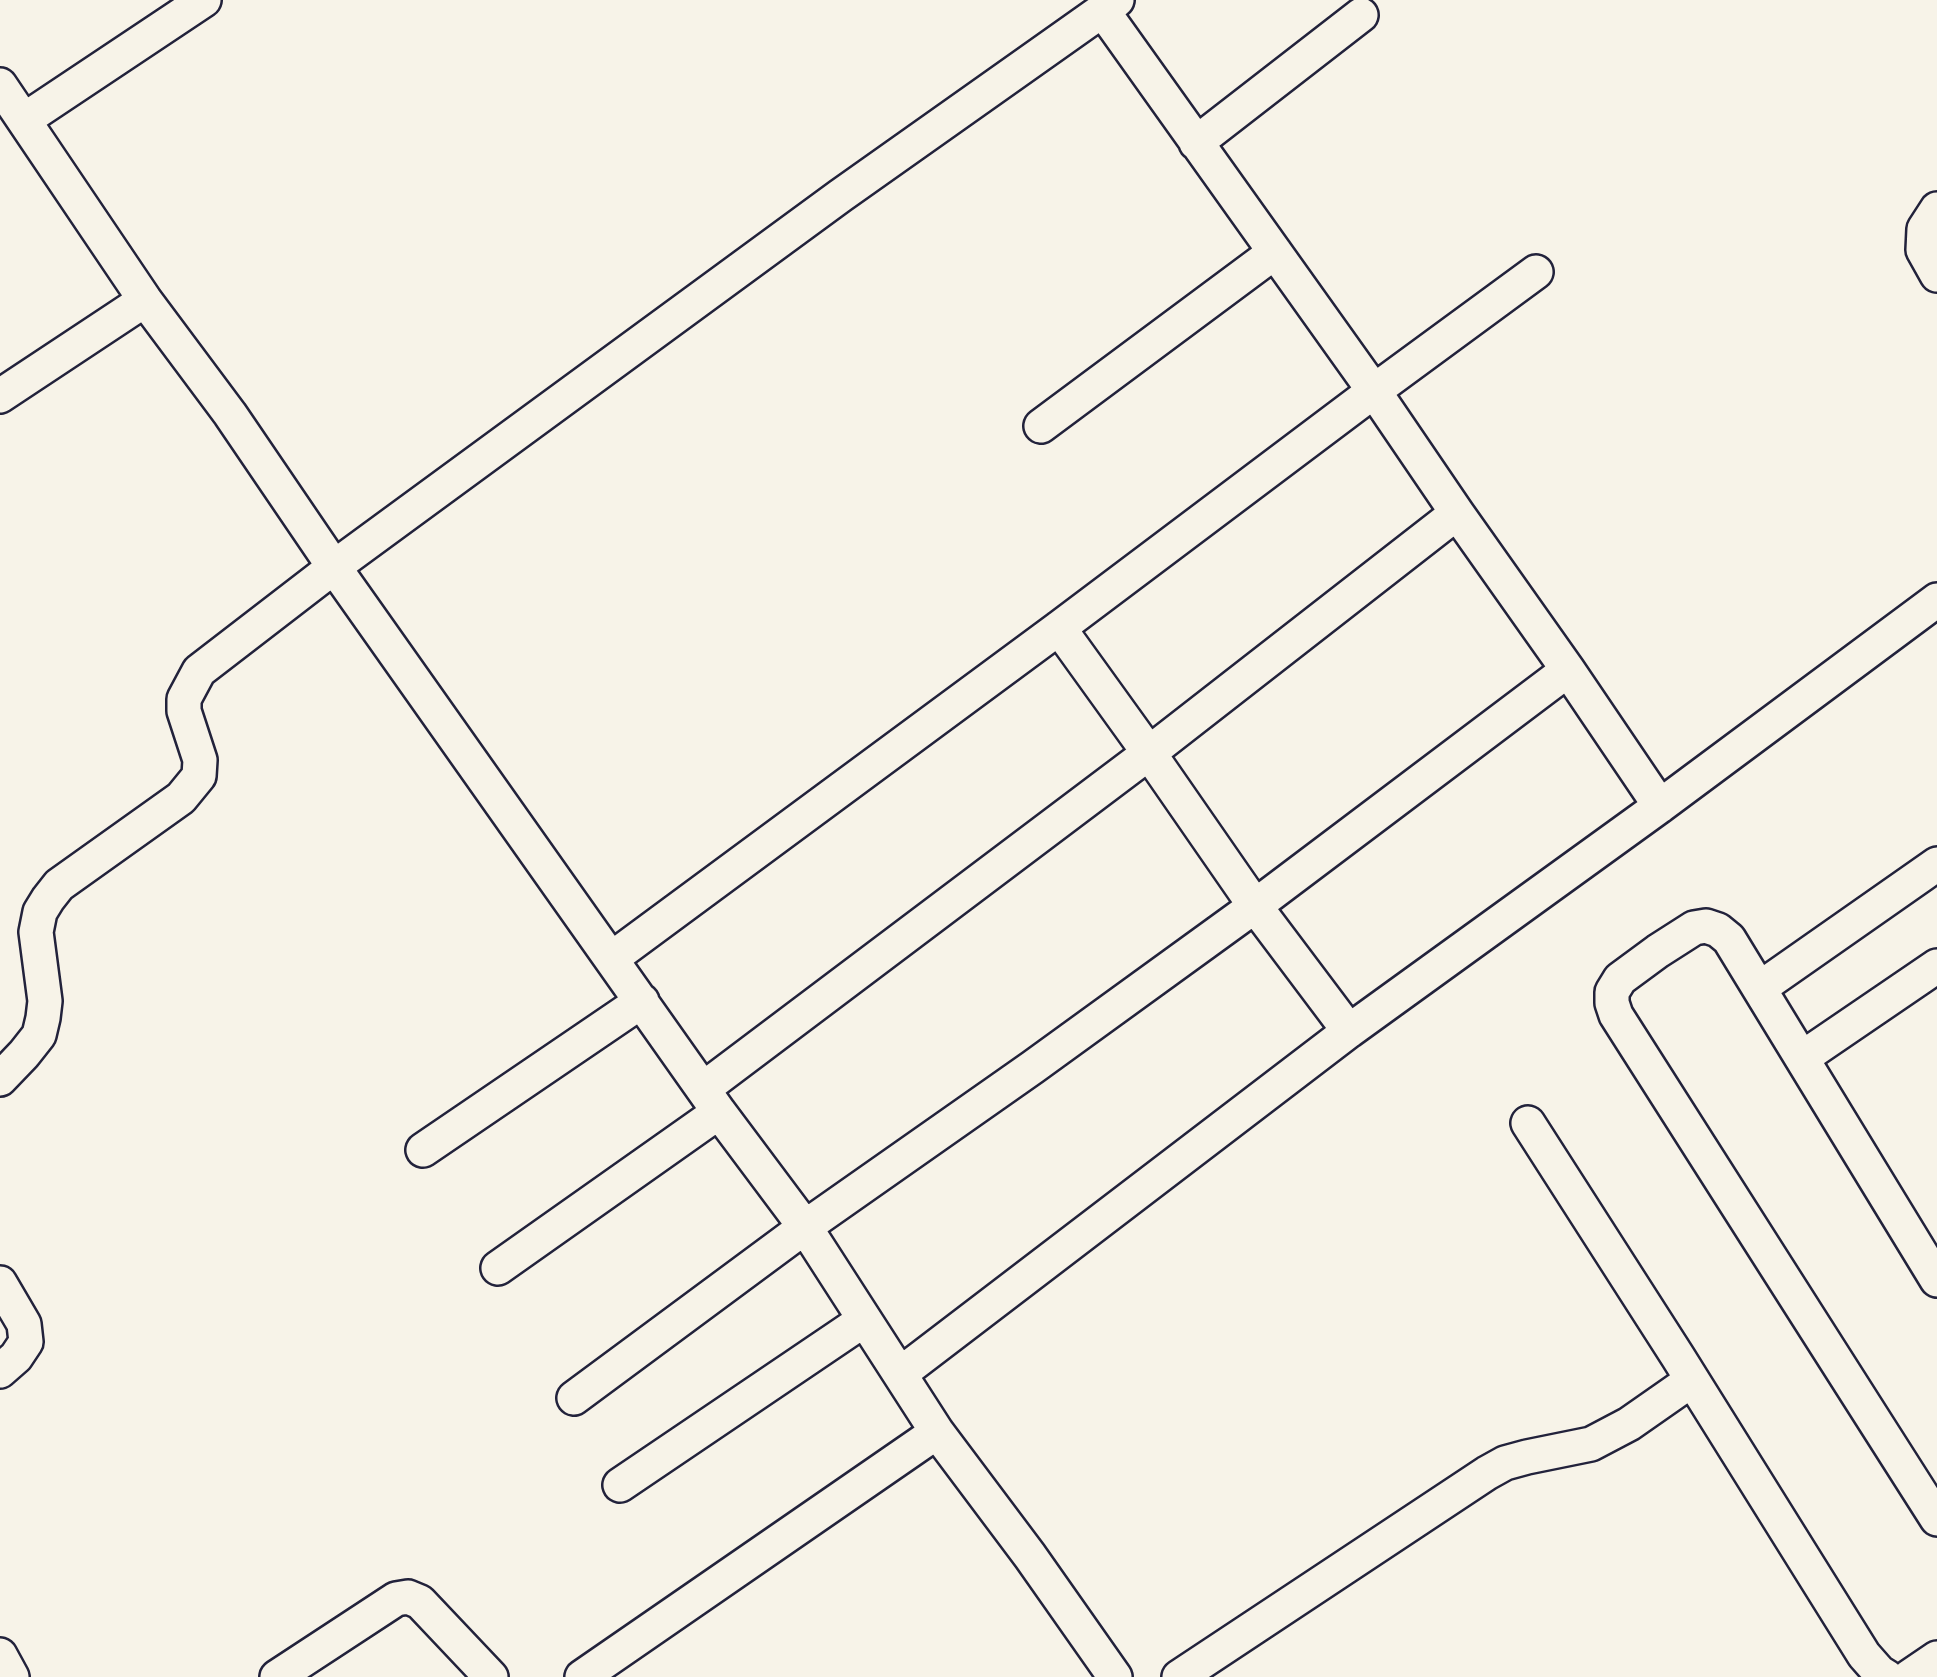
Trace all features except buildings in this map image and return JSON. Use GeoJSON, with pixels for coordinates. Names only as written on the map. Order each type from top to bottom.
{"type":"FeatureCollection","features":[{"type":"Feature","properties":{"kind":"street"},"geometry":{"type":"LineString","coordinates":[[24,120],[204,0]]}},
{"type":"Feature","properties":{"kind":"street"},"geometry":{"type":"LineString","coordinates":[[0,1079],[39,1035],[45,1001],[36,932],[40,912],[48,899],[59,885],[181,798],[199,776],[200,760],[184,711],[184,699],[199,671],[334,567],[840,196],[1110,6],[1196,143],[1374,391],[1660,806]]}},
{"type":"Feature","properties":{"kind":"street"},"geometry":{"type":"LineString","coordinates":[[1196,143],[1360,15]]}},
{"type":"Feature","properties":{"kind":"street"},"geometry":{"type":"LineString","coordinates":[[0,84],[145,300],[230,414],[334,567],[611,959],[805,1227],[937,1432],[1030,1556],[1115,1677]]}},
{"type":"Feature","properties":{"kind":"street"},"geometry":{"type":"LineString","coordinates":[[1937,209],[1924,229],[1923,250],[1937,275]]}},
{"type":"Feature","properties":{"kind":"street"},"geometry":{"type":"LineString","coordinates":[[1041,426],[1275,252]]}},
{"type":"Feature","properties":{"kind":"street"},"geometry":{"type":"LineString","coordinates":[[611,959],[1536,272]]}},
{"type":"Feature","properties":{"kind":"street"},"geometry":{"type":"LineString","coordinates":[[0,396],[145,300]]}},
{"type":"Feature","properties":{"kind":"street"},"geometry":{"type":"LineString","coordinates":[[498,1268],[1149,753],[1457,513]]}},
{"type":"Feature","properties":{"kind":"street"},"geometry":{"type":"LineString","coordinates":[[900,1374],[1349,1031],[1660,806],[1937,600]]}},
{"type":"Feature","properties":{"kind":"street"},"geometry":{"type":"LineString","coordinates":[[1059,628],[1255,906],[1349,1031]]}},
{"type":"Feature","properties":{"kind":"street"},"geometry":{"type":"LineString","coordinates":[[574,1398],[805,1227],[1255,906],[1568,670]]}},
{"type":"Feature","properties":{"kind":"street"},"geometry":{"type":"LineString","coordinates":[[1760,988],[1937,864]]}},
{"type":"Feature","properties":{"kind":"street"},"geometry":{"type":"LineString","coordinates":[[1937,1280],[1730,939],[1718,930],[1706,926],[1694,928],[1620,979],[1612,992],[1612,1003],[1616,1015],[1937,1519]]}},
{"type":"Feature","properties":{"kind":"street"},"geometry":{"type":"LineString","coordinates":[[1802,1058],[1937,966]]}},
{"type":"Feature","properties":{"kind":"street"},"geometry":{"type":"LineString","coordinates":[[423,1150],[642,1001]]}},
{"type":"Feature","properties":{"kind":"street"},"geometry":{"type":"LineString","coordinates":[[1528,1123],[1864,1655],[1878,1672],[1887,1677]]}},
{"type":"Feature","properties":{"kind":"street"},"geometry":{"type":"LineString","coordinates":[[0,1283],[24,1324],[26,1342],[16,1357],[0,1371]]}},
{"type":"Feature","properties":{"kind":"street"},"geometry":{"type":"LineString","coordinates":[[620,1485],[864,1320]]}},
{"type":"Feature","properties":{"kind":"street"},"geometry":{"type":"LineString","coordinates":[[1179,1677],[1487,1473],[1505,1463],[1591,1444],[1629,1424],[1692,1380]]}},
{"type":"Feature","properties":{"kind":"street"},"geometry":{"type":"LineString","coordinates":[[582,1677],[937,1432]]}},
{"type":"Feature","properties":{"kind":"street"},"geometry":{"type":"LineString","coordinates":[[277,1677],[396,1599],[408,1597],[420,1602],[491,1677]]}},
{"type":"Feature","properties":{"kind":"street"},"geometry":{"type":"LineString","coordinates":[[0,1655],[12,1677]]}},
{"type":"Feature","properties":{"kind":"street"},"geometry":{"type":"LineString","coordinates":[[1909,1677],[1937,1658]]}}]}
